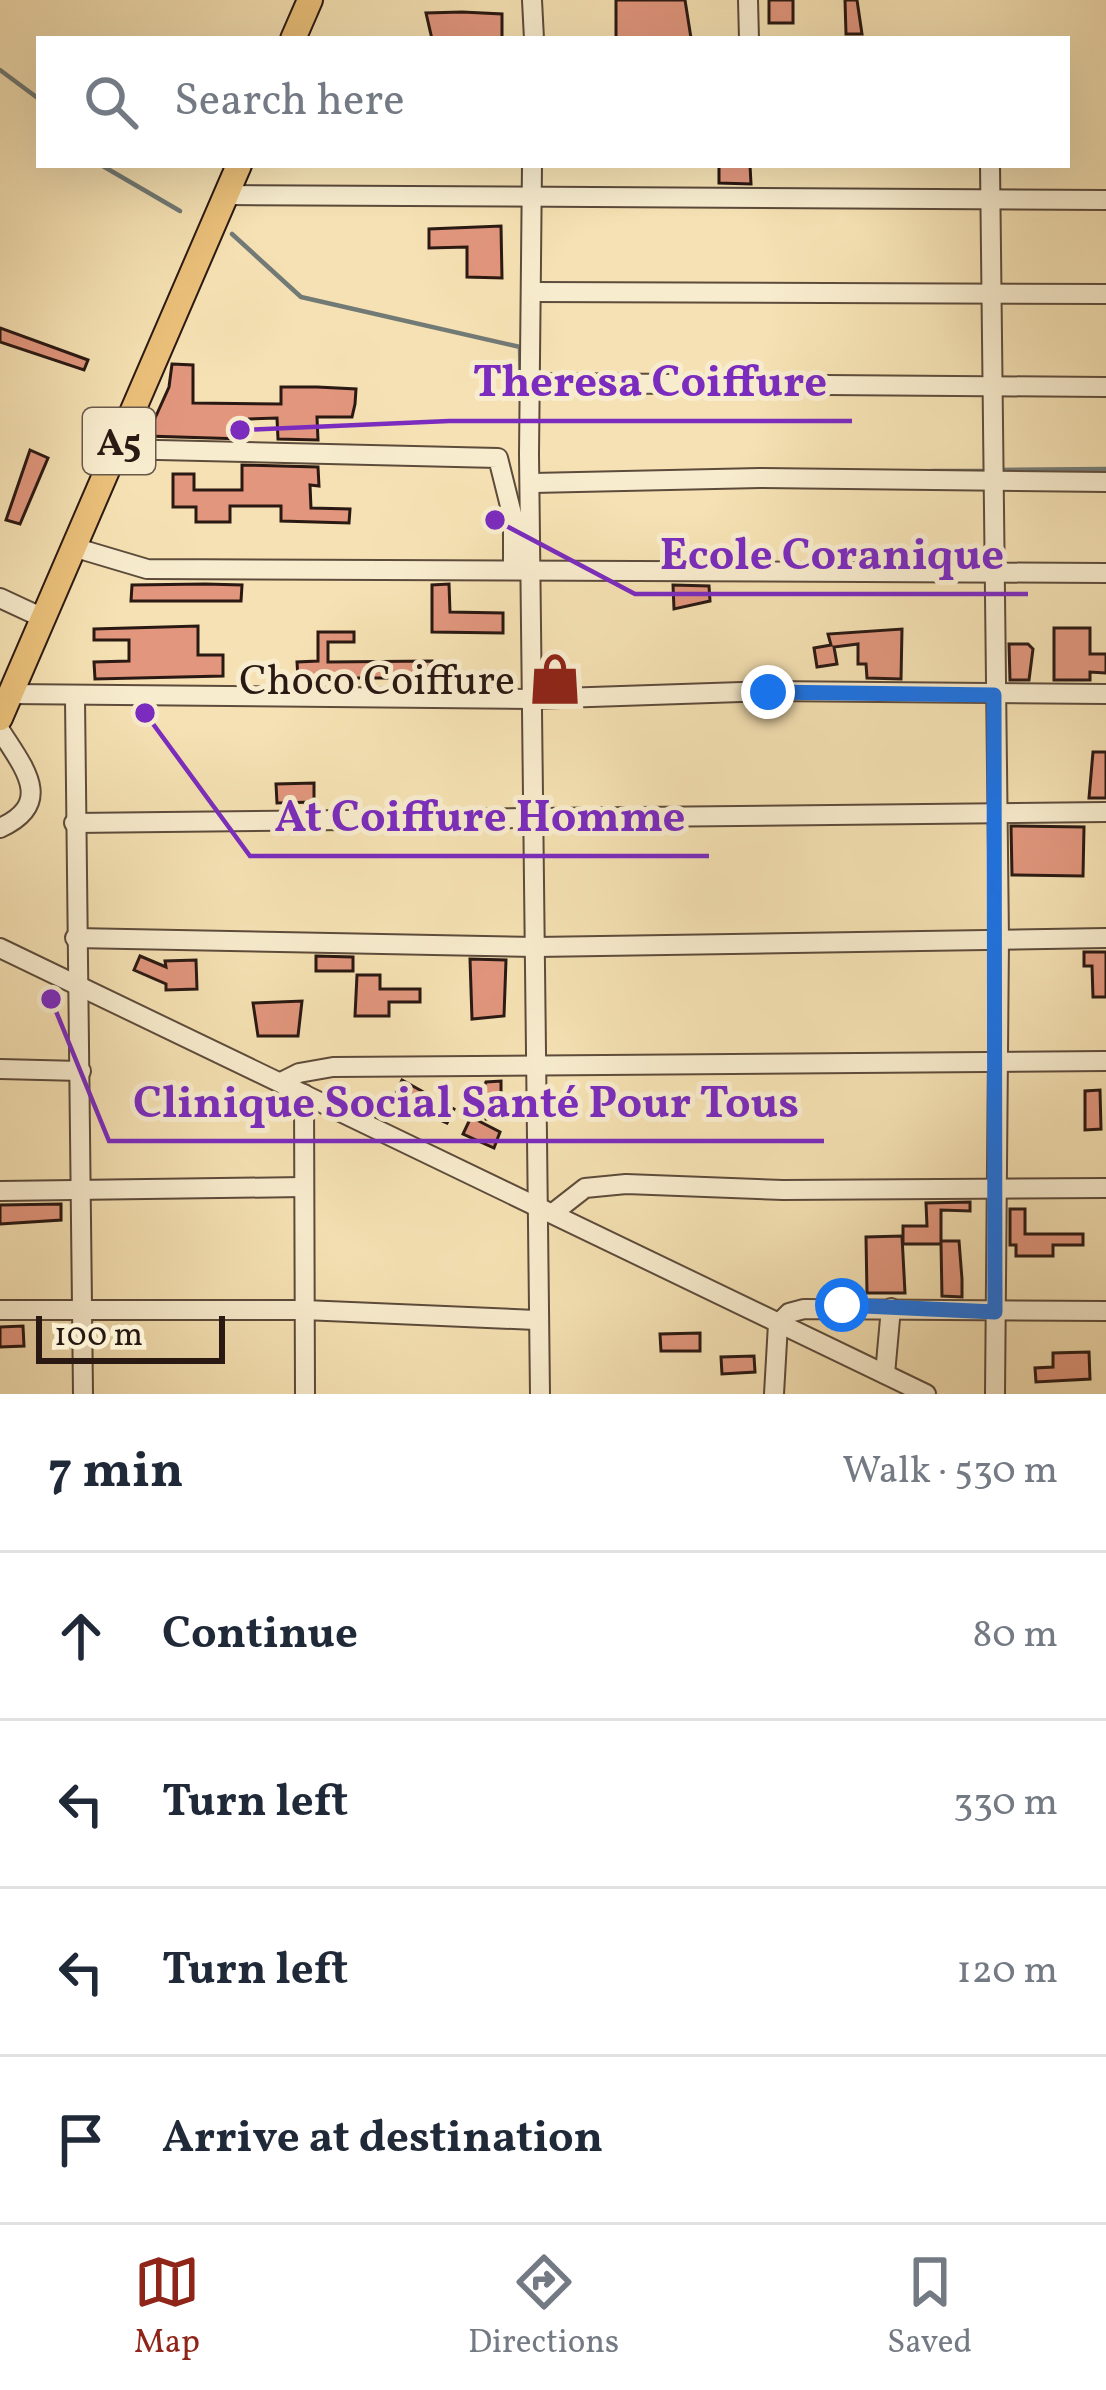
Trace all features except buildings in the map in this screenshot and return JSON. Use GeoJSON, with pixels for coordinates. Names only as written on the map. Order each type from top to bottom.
{"type":"FeatureCollection","features":[{"type":"Feature","properties":{"kind":"main road"},"geometry":{"type":"LineString","coordinates":[[293,36],[310,0]]}},
{"type":"Feature","properties":{"kind":"main road","name":"A5"},"geometry":{"type":"LineString","coordinates":[[5,706],[238,168]]}},
{"type":"Feature","properties":{"kind":"street"},"geometry":{"type":"LineString","coordinates":[[532,0],[534,36]]}},
{"type":"Feature","properties":{"kind":"street"},"geometry":{"type":"LineString","coordinates":[[748,0],[749,36]]}},
{"type":"Feature","properties":{"kind":"street"},"geometry":{"type":"LineString","coordinates":[[522,570],[531,472],[532,168]]}},
{"type":"Feature","properties":{"kind":"street"},"geometry":{"type":"LineString","coordinates":[[990,168],[997,570],[995,1394]]}},
{"type":"Feature","properties":{"kind":"street"},"geometry":{"type":"LineString","coordinates":[[227,195],[1106,200]]}},
{"type":"Feature","properties":{"kind":"street"},"geometry":{"type":"LineString","coordinates":[[533,292],[1106,294]]}},
{"type":"Feature","properties":{"kind":"street"},"geometry":{"type":"LineString","coordinates":[[531,383],[1106,387]]}},
{"type":"Feature","properties":{"kind":"street"},"geometry":{"type":"LineString","coordinates":[[116,449],[498,458],[522,570],[537,822],[537,1064],[545,1209],[536,1321],[540,1394]]}},
{"type":"Feature","properties":{"kind":"street"},"geometry":{"type":"LineString","coordinates":[[531,472],[992,473],[1106,482]]}},
{"type":"Feature","properties":{"kind":"street"},"geometry":{"type":"LineString","coordinates":[[73,547],[147,569],[1106,573]]}},
{"type":"Feature","properties":{"kind":"street"},"geometry":{"type":"LineString","coordinates":[[0,598],[43,618]]}},
{"type":"Feature","properties":{"kind":"street"},"geometry":{"type":"LineString","coordinates":[[5,706],[76,699],[531,699],[768,692],[1106,694]]}},
{"type":"Feature","properties":{"kind":"street"},"geometry":{"type":"LineString","coordinates":[[76,699],[74,984],[81,1071],[82,1394]]}},
{"type":"Feature","properties":{"kind":"street"},"geometry":{"type":"LineString","coordinates":[[0,730],[27,772],[32,800],[23,818],[0,828]]}},
{"type":"Feature","properties":{"kind":"street"},"geometry":{"type":"LineString","coordinates":[[74,823],[537,822],[1106,812]]}},
{"type":"Feature","properties":{"kind":"street"},"geometry":{"type":"LineString","coordinates":[[75,938],[536,947],[1106,938]]}},
{"type":"Feature","properties":{"kind":"street"},"geometry":{"type":"LineString","coordinates":[[0,948],[926,1394]]}},
{"type":"Feature","properties":{"kind":"street"},"geometry":{"type":"LineString","coordinates":[[281,1082],[314,1069],[1106,1060]]}},
{"type":"Feature","properties":{"kind":"street"},"geometry":{"type":"LineString","coordinates":[[0,1069],[81,1071]]}},
{"type":"Feature","properties":{"kind":"street"},"geometry":{"type":"LineString","coordinates":[[304,1094],[304,1394]]}},
{"type":"Feature","properties":{"kind":"street"},"geometry":{"type":"LineString","coordinates":[[545,1209],[585,1188],[626,1184],[1106,1188]]}},
{"type":"Feature","properties":{"kind":"street"},"geometry":{"type":"LineString","coordinates":[[0,1191],[302,1187]]}},
{"type":"Feature","properties":{"kind":"street"},"geometry":{"type":"LineString","coordinates":[[885,1374],[891,1308]]}},
{"type":"Feature","properties":{"kind":"street"},"geometry":{"type":"LineString","coordinates":[[774,1394],[778,1324],[788,1313],[891,1308],[1106,1310]]}},
{"type":"Feature","properties":{"kind":"street"},"geometry":{"type":"LineString","coordinates":[[0,1310],[304,1310],[536,1321]]}},
{"type":"Feature","properties":{"kind":"waterway"},"geometry":{"type":"LineString","coordinates":[[0,70],[36,97]]}},
{"type":"Feature","properties":{"kind":"waterway"},"geometry":{"type":"LineString","coordinates":[[106,168],[180,211]]}},
{"type":"Feature","properties":{"kind":"waterway"},"geometry":{"type":"LineString","coordinates":[[232,234],[301,297],[520,347],[521,396]]}},
{"type":"Feature","properties":{"kind":"waterway"},"geometry":{"type":"LineString","coordinates":[[998,470],[1106,469]]}},
{"type":"Feature","properties":{"kind":"waterway"},"geometry":{"type":"LineString","coordinates":[[932,471],[986,471]]}},
{"type":"Feature","properties":{"kind":"place","name":"Theresa Coiffure"},"geometry":{"type":"Point","coordinates":[240,430]}},
{"type":"Feature","properties":{"kind":"place","name":"Ecole Coranique"},"geometry":{"type":"Point","coordinates":[495,520]}},
{"type":"Feature","properties":{"kind":"place","name":"Choco Coiffure"},"geometry":{"type":"Point","coordinates":[555,679]}},
{"type":"Feature","properties":{"kind":"place","name":"At Coiffure Homme"},"geometry":{"type":"Point","coordinates":[145,713]}},
{"type":"Feature","properties":{"kind":"place","name":"Clinique Social Santé Pour Tous"},"geometry":{"type":"Point","coordinates":[51,999]}},
{"type":"Feature","properties":{"kind":"route"},"geometry":{"type":"LineString","coordinates":[[768,692],[994,695],[998,939],[995,1312],[842,1305]]}}]}
